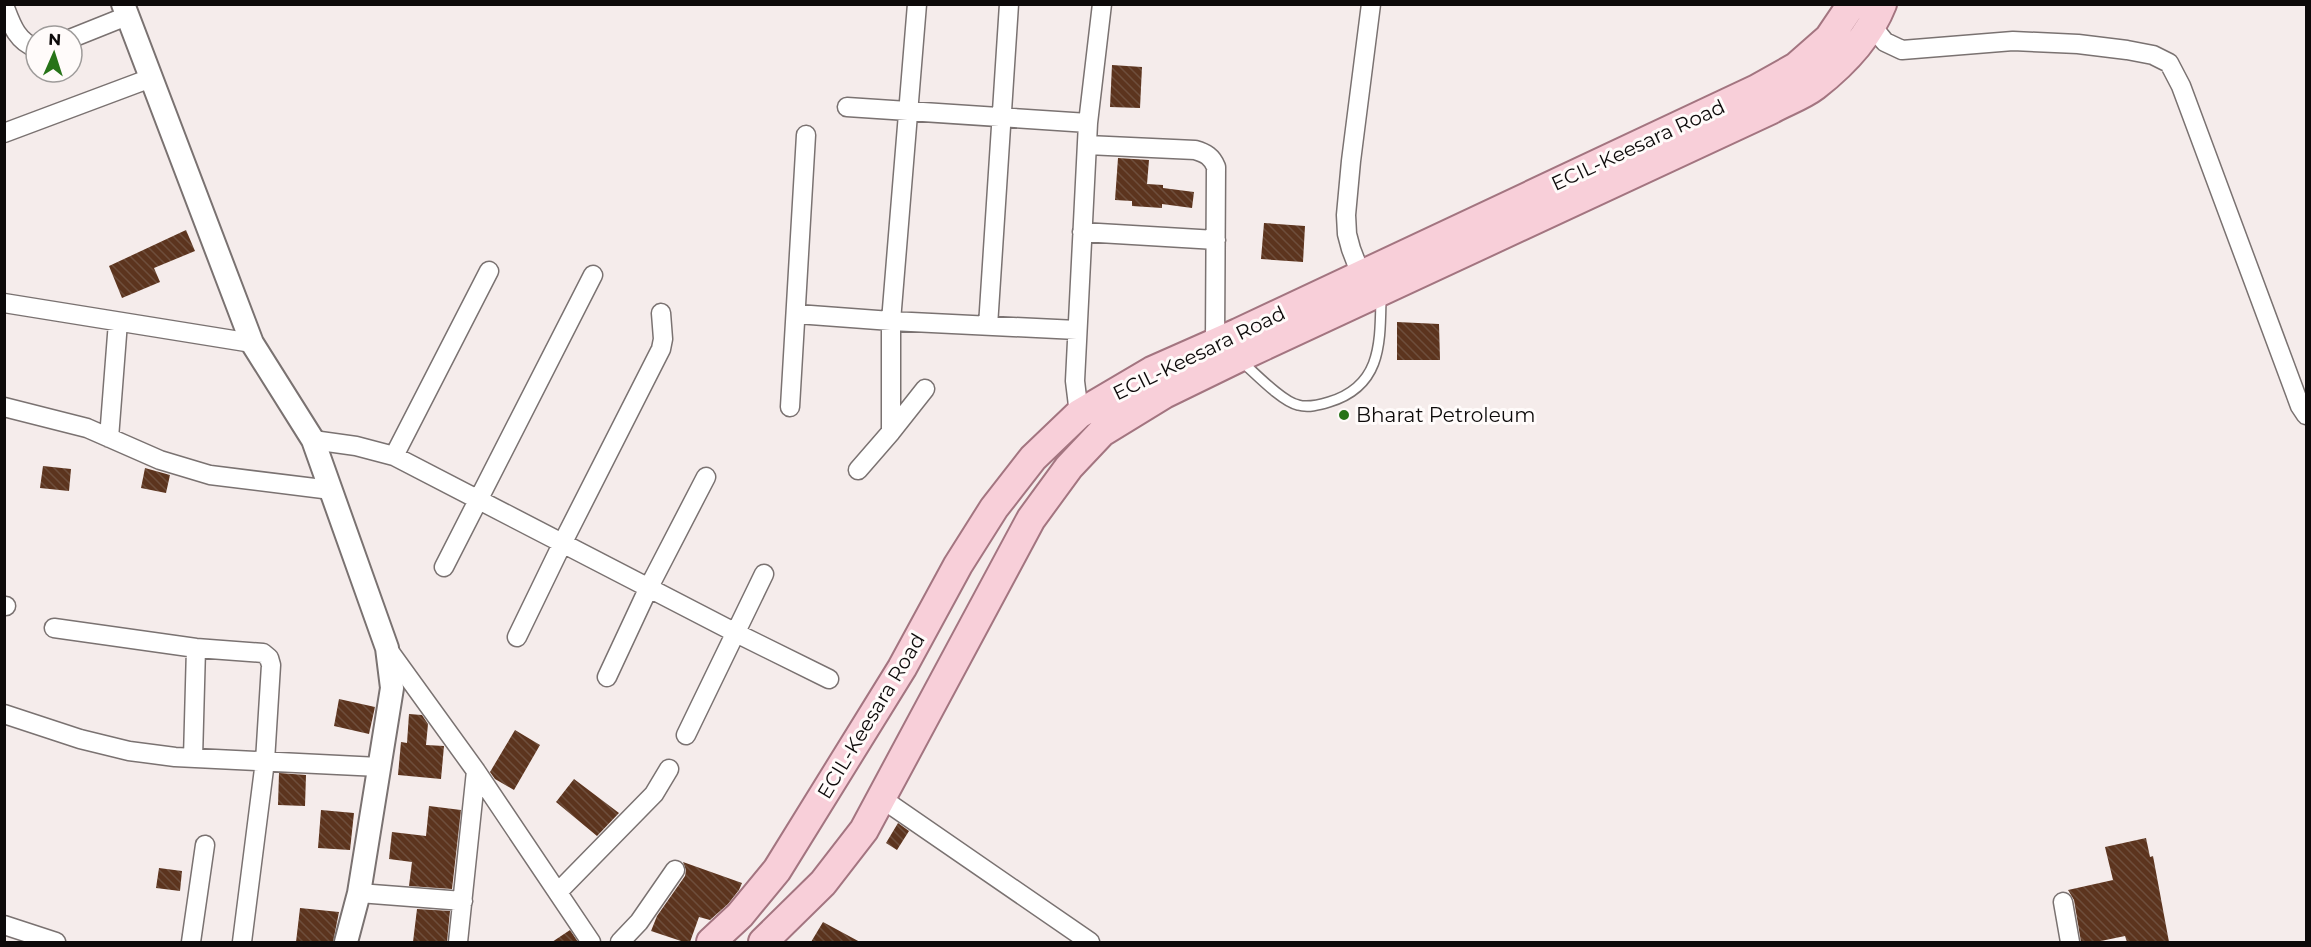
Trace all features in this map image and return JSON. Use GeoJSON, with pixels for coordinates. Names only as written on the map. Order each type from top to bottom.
{"type":"FeatureCollection","features":[{"type":"Feature","properties":{"kind":"main road","name":"ECIL-Keesara Road"},"geometry":{"type":"LineString","coordinates":[[763,942],[823,883],[864,830],[1031,519],[1069,467],[1101,432],[1164,394],[1226,351],[1371,283],[1770,110],[1813,87],[1850,55],[1868,11]]}},
{"type":"Feature","properties":{"kind":"main road","name":"ECIL-Keesara Road"},"geometry":{"type":"LineString","coordinates":[[711,942],[740,915],[777,870],[902,668],[958,565],[994,508],[1033,458],[1079,414],[1152,371],[1226,351]]}},
{"type":"Feature","properties":{"kind":"street"},"geometry":{"type":"LineString","coordinates":[[891,432],[891,321],[917,4]]}},
{"type":"Feature","properties":{"kind":"street"},"geometry":{"type":"LineString","coordinates":[[988,326],[1009,4]]}},
{"type":"Feature","properties":{"kind":"street"},"geometry":{"type":"LineString","coordinates":[[1079,414],[1075,381],[1088,123],[1102,4]]}},
{"type":"Feature","properties":{"kind":"street"},"geometry":{"type":"LineString","coordinates":[[1371,4],[1346,215],[1349,242],[1371,283]]}},
{"type":"Feature","properties":{"kind":"street"},"geometry":{"type":"LineString","coordinates":[[4,5],[14,30],[24,42]]}},
{"type":"Feature","properties":{"kind":"street"},"geometry":{"type":"LineString","coordinates":[[84,32],[125,10],[252,343],[314,440],[387,648],[392,688],[358,892],[346,942]]}},
{"type":"Feature","properties":{"kind":"street"},"geometry":{"type":"LineString","coordinates":[[1868,11],[1885,42],[1902,50],[2013,41],[2127,50],[2153,55],[2169,63],[2181,86],[2300,406],[2307,415]]}},
{"type":"Feature","properties":{"kind":"street"},"geometry":{"type":"LineString","coordinates":[[4,133],[151,78]]}},
{"type":"Feature","properties":{"kind":"street"},"geometry":{"type":"LineString","coordinates":[[847,107],[1088,123]]}},
{"type":"Feature","properties":{"kind":"street"},"geometry":{"type":"LineString","coordinates":[[790,408],[806,135]]}},
{"type":"Feature","properties":{"kind":"street"},"geometry":{"type":"LineString","coordinates":[[1087,145],[1196,150],[1207,154],[1216,167],[1216,240],[1226,351]]}},
{"type":"Feature","properties":{"kind":"street"},"geometry":{"type":"LineString","coordinates":[[1082,232],[1216,240]]}},
{"type":"Feature","properties":{"kind":"street"},"geometry":{"type":"LineString","coordinates":[[394,456],[489,271]]}},
{"type":"Feature","properties":{"kind":"street"},"geometry":{"type":"LineString","coordinates":[[444,567],[593,275]]}},
{"type":"Feature","properties":{"kind":"street"},"geometry":{"type":"LineString","coordinates":[[4,303],[252,343]]}},
{"type":"Feature","properties":{"kind":"street"},"geometry":{"type":"LineString","coordinates":[[518,636],[661,349],[663,339],[661,313]]}},
{"type":"Feature","properties":{"kind":"street"},"geometry":{"type":"LineString","coordinates":[[797,315],[1077,330]]}},
{"type":"Feature","properties":{"kind":"street"},"geometry":{"type":"LineString","coordinates":[[108,438],[118,322]]}},
{"type":"Feature","properties":{"kind":"street"},"geometry":{"type":"LineString","coordinates":[[858,470],[925,389]]}},
{"type":"Feature","properties":{"kind":"street"},"geometry":{"type":"LineString","coordinates":[[4,407],[87,428],[160,460],[210,476],[331,490]]}},
{"type":"Feature","properties":{"kind":"street"},"geometry":{"type":"LineString","coordinates":[[314,440],[356,446],[394,456],[829,679]]}},
{"type":"Feature","properties":{"kind":"street"},"geometry":{"type":"LineString","coordinates":[[607,677],[649,587],[706,477]]}},
{"type":"Feature","properties":{"kind":"street"},"geometry":{"type":"LineString","coordinates":[[686,735],[764,574]]}},
{"type":"Feature","properties":{"kind":"street"},"geometry":{"type":"LineString","coordinates":[[54,628],[196,648],[264,653],[269,658],[271,665],[265,761],[242,942]]}},
{"type":"Feature","properties":{"kind":"street"},"geometry":{"type":"LineString","coordinates":[[193,758],[196,648]]}},
{"type":"Feature","properties":{"kind":"street"},"geometry":{"type":"LineString","coordinates":[[387,648],[476,771],[591,942]]}},
{"type":"Feature","properties":{"kind":"street"},"geometry":{"type":"LineString","coordinates":[[4,714],[80,739],[129,751],[193,758],[380,767]]}},
{"type":"Feature","properties":{"kind":"street"},"geometry":{"type":"LineString","coordinates":[[558,892],[654,794],[669,769]]}},
{"type":"Feature","properties":{"kind":"street"},"geometry":{"type":"LineString","coordinates":[[458,942],[476,771]]}},
{"type":"Feature","properties":{"kind":"street"},"geometry":{"type":"LineString","coordinates":[[881,798],[1090,942]]}},
{"type":"Feature","properties":{"kind":"street"},"geometry":{"type":"LineString","coordinates":[[191,942],[206,845]]}},
{"type":"Feature","properties":{"kind":"street"},"geometry":{"type":"LineString","coordinates":[[620,942],[639,922],[675,870]]}},
{"type":"Feature","properties":{"kind":"street"},"geometry":{"type":"LineString","coordinates":[[358,892],[463,901]]}},
{"type":"Feature","properties":{"kind":"street"},"geometry":{"type":"LineString","coordinates":[[2063,902],[2070,942]]}},
{"type":"Feature","properties":{"kind":"street"},"geometry":{"type":"LineString","coordinates":[[4,925],[56,942]]}},
{"type":"Feature","properties":{"kind":"lane"},"geometry":{"type":"LineString","coordinates":[[1226,351],[1285,399],[1298,405],[1315,406],[1344,396],[1361,386],[1372,368],[1377,349],[1371,283]]}},
{"type":"Feature","properties":{"kind":"building"},"geometry":{"type":"Polygon","coordinates":[[[1112,65],[1142,67],[1140,108],[1110,107],[1112,65]]]}},
{"type":"Feature","properties":{"kind":"building"},"geometry":{"type":"Polygon","coordinates":[[[1118,158],[1149,160],[1147,184],[1194,192],[1192,208],[1162,204],[1162,208],[1132,206],[1132,201],[1115,200],[1118,158]]]}},
{"type":"Feature","properties":{"kind":"building"},"geometry":{"type":"Polygon","coordinates":[[[1264,223],[1305,226],[1303,262],[1261,259],[1264,223]]]}},
{"type":"Feature","properties":{"kind":"building"},"geometry":{"type":"Polygon","coordinates":[[[186,230],[195,251],[154,268],[160,282],[122,298],[109,266],[186,230]]]}},
{"type":"Feature","properties":{"kind":"building"},"geometry":{"type":"Polygon","coordinates":[[[1397,322],[1439,324],[1440,360],[1397,360],[1397,322]]]}},
{"type":"Feature","properties":{"kind":"building"},"geometry":{"type":"Polygon","coordinates":[[[43,466],[71,469],[69,491],[40,488],[43,466]]]}},
{"type":"Feature","properties":{"kind":"building"},"geometry":{"type":"Polygon","coordinates":[[[145,468],[170,475],[166,493],[141,488],[145,468]]]}},
{"type":"Feature","properties":{"kind":"building"},"geometry":{"type":"Polygon","coordinates":[[[339,699],[375,707],[369,734],[334,726],[339,699]]]}},
{"type":"Feature","properties":{"kind":"building"},"geometry":{"type":"Polygon","coordinates":[[[409,714],[422,715],[428,724],[426,745],[444,746],[441,779],[398,775],[401,742],[407,743],[409,714]]]}},
{"type":"Feature","properties":{"kind":"building"},"geometry":{"type":"Polygon","coordinates":[[[515,730],[540,745],[514,790],[495,779],[490,772],[515,730]]]}},
{"type":"Feature","properties":{"kind":"building"},"geometry":{"type":"Polygon","coordinates":[[[279,773],[306,775],[305,806],[278,805],[279,773]]]}},
{"type":"Feature","properties":{"kind":"building"},"geometry":{"type":"Polygon","coordinates":[[[574,779],[619,813],[597,836],[556,802],[574,779]]]}},
{"type":"Feature","properties":{"kind":"building"},"geometry":{"type":"Polygon","coordinates":[[[429,806],[461,810],[452,889],[409,886],[412,862],[389,859],[392,832],[426,836],[429,806]]]}},
{"type":"Feature","properties":{"kind":"building"},"geometry":{"type":"Polygon","coordinates":[[[321,810],[354,813],[350,850],[318,848],[321,810]]]}},
{"type":"Feature","properties":{"kind":"building"},"geometry":{"type":"Polygon","coordinates":[[[898,823],[909,831],[897,850],[886,843],[898,823]]]}},
{"type":"Feature","properties":{"kind":"building"},"geometry":{"type":"Polygon","coordinates":[[[2146,838],[2150,857],[2153,856],[2169,942],[2127,942],[2125,936],[2096,942],[2081,942],[2074,900],[2068,890],[2113,880],[2105,847],[2146,838]]]}},
{"type":"Feature","properties":{"kind":"building"},"geometry":{"type":"Polygon","coordinates":[[[683,862],[742,883],[728,904],[710,920],[699,917],[690,942],[651,931],[657,916],[685,876],[686,870],[683,862]]]}},
{"type":"Feature","properties":{"kind":"building"},"geometry":{"type":"Polygon","coordinates":[[[159,868],[182,871],[180,891],[156,888],[159,868]]]}},
{"type":"Feature","properties":{"kind":"building"},"geometry":{"type":"Polygon","coordinates":[[[300,908],[339,912],[333,942],[296,942],[300,908]]]}},
{"type":"Feature","properties":{"kind":"building"},"geometry":{"type":"Polygon","coordinates":[[[417,909],[450,911],[447,942],[413,942],[417,909]]]}},
{"type":"Feature","properties":{"kind":"building"},"geometry":{"type":"Polygon","coordinates":[[[823,922],[860,942],[811,942],[823,922]]]}},
{"type":"Feature","properties":{"kind":"building"},"geometry":{"type":"Polygon","coordinates":[[[570,930],[578,942],[552,942],[570,930]]]}},
{"type":"Feature","properties":{"kind":"place","name":"Bharat Petroleum"},"geometry":{"type":"Point","coordinates":[1344,415]}}]}
